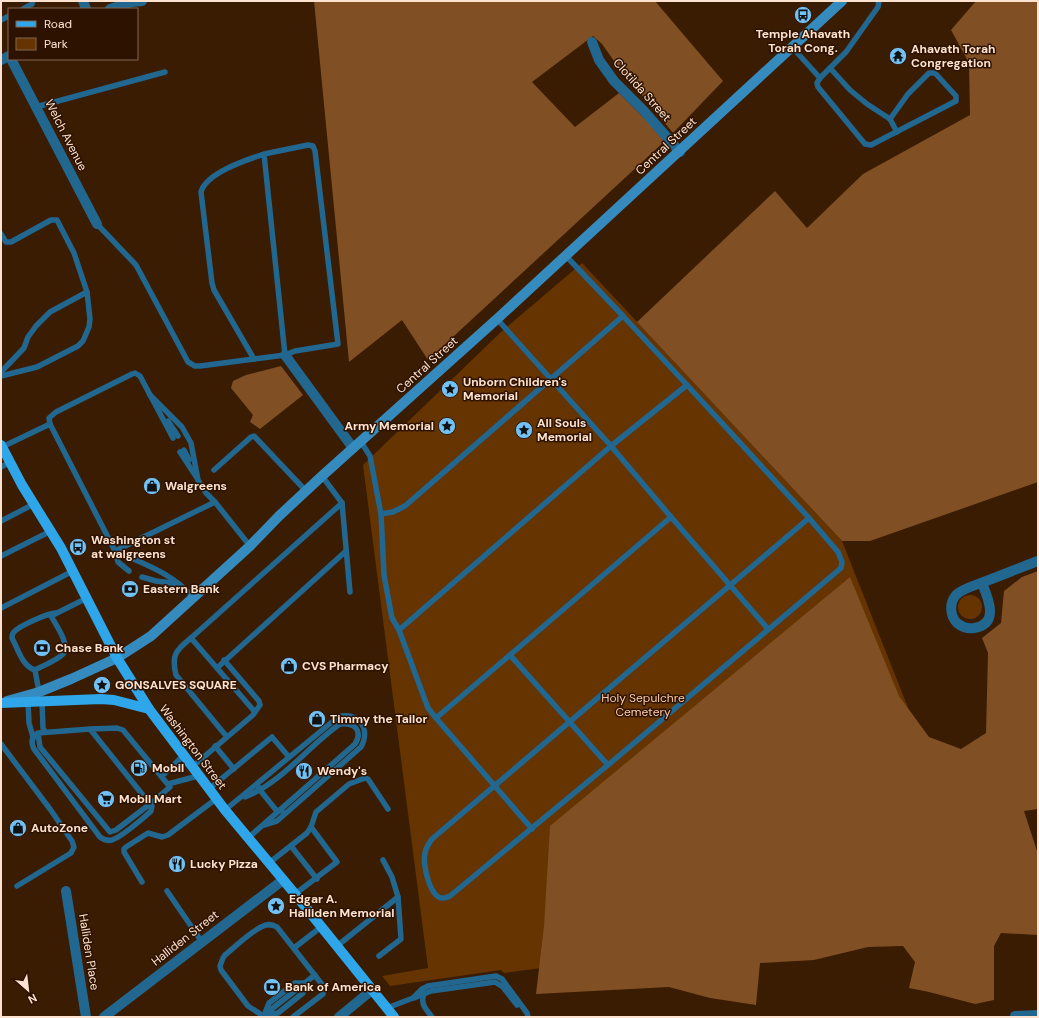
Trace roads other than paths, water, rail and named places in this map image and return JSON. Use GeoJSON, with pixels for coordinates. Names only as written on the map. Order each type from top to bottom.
{"type":"FeatureCollection","features":[{"type":"Feature","properties":{"kind":"main road","name":"Central Street"},"geometry":{"type":"LineString","coordinates":[[1,703],[41,697],[71,679],[117,658],[151,636],[250,546],[322,476],[680,152],[840,2]]}},
{"type":"Feature","properties":{"kind":"main road","name":"Washington Street"},"geometry":{"type":"LineString","coordinates":[[2,446],[5,465],[34,504],[51,531],[117,658],[149,710],[208,790],[295,894],[394,1017]]}},
{"type":"Feature","properties":{"kind":"main road"},"geometry":{"type":"LineString","coordinates":[[1,703],[28,702],[41,697],[100,698],[114,700],[149,710]]}},
{"type":"Feature","properties":{"kind":"street"},"geometry":{"type":"LineString","coordinates":[[113,8],[132,2],[142,1]]}},
{"type":"Feature","properties":{"kind":"street","name":"Clotilda Street"},"geometry":{"type":"LineString","coordinates":[[592,42],[599,60],[614,81],[644,110],[680,152]]}},
{"type":"Feature","properties":{"kind":"street","name":"Welch Avenue"},"geometry":{"type":"LineString","coordinates":[[12,60],[97,224]]}},
{"type":"Feature","properties":{"kind":"street"},"geometry":{"type":"LineString","coordinates":[[285,355],[357,445]]}},
{"type":"Feature","properties":{"kind":"street"},"geometry":{"type":"LineString","coordinates":[[982,583],[990,604],[991,610],[989,617],[985,623],[979,627],[968,628],[961,626],[956,622],[952,615],[951,608],[952,601],[959,593],[982,583],[1038,561]]}},
{"type":"Feature","properties":{"kind":"street","name":"Halliden Street"},"geometry":{"type":"LineString","coordinates":[[104,1017],[283,880]]}},
{"type":"Feature","properties":{"kind":"street","name":"Halliden Place"},"geometry":{"type":"LineString","coordinates":[[66,891],[86,1017]]}},
{"type":"Feature","properties":{"kind":"street"},"geometry":{"type":"LineString","coordinates":[[338,1017],[372,990]]}},
{"type":"Feature","properties":{"kind":"street"},"geometry":{"type":"LineString","coordinates":[[1015,1016],[1038,1015]]}},
{"type":"Feature","properties":{"kind":"lane"},"geometry":{"type":"LineString","coordinates":[[25,8],[32,4],[33,1]]}},
{"type":"Feature","properties":{"kind":"lane"},"geometry":{"type":"LineString","coordinates":[[879,1],[878,8],[851,46],[817,83],[818,87],[865,144],[871,145],[956,101],[956,96],[935,73],[929,73],[908,94],[890,119]]}},
{"type":"Feature","properties":{"kind":"lane"},"geometry":{"type":"LineString","coordinates":[[792,47],[820,78]]}},
{"type":"Feature","properties":{"kind":"lane"},"geometry":{"type":"LineString","coordinates":[[830,68],[850,90],[867,104],[890,119],[897,132]]}},
{"type":"Feature","properties":{"kind":"lane"},"geometry":{"type":"LineString","coordinates":[[36,107],[165,72]]}},
{"type":"Feature","properties":{"kind":"lane"},"geometry":{"type":"LineString","coordinates":[[97,224],[136,265],[191,365],[200,366],[285,355],[295,351],[338,344],[315,151],[313,146],[308,145],[264,154],[231,166],[202,186],[201,192],[212,283],[254,359]]}},
{"type":"Feature","properties":{"kind":"lane"},"geometry":{"type":"LineString","coordinates":[[264,154],[285,355]]}},
{"type":"Feature","properties":{"kind":"lane"},"geometry":{"type":"LineString","coordinates":[[1,234],[6,242],[11,242],[51,220],[57,220],[74,253],[87,292],[90,322],[81,344],[40,366],[1,376]]}},
{"type":"Feature","properties":{"kind":"lane"},"geometry":{"type":"LineString","coordinates":[[566,256],[624,316],[809,518],[838,552],[842,562],[841,568],[532,829],[450,896],[444,898],[439,897],[434,892],[429,882],[424,861],[424,853],[432,839],[809,518]]}},
{"type":"Feature","properties":{"kind":"lane"},"geometry":{"type":"LineString","coordinates":[[1,372],[24,348],[28,337],[36,326],[50,312],[87,292]]}},
{"type":"Feature","properties":{"kind":"lane"},"geometry":{"type":"LineString","coordinates":[[381,514],[393,512],[405,506],[624,316]]}},
{"type":"Feature","properties":{"kind":"lane"},"geometry":{"type":"LineString","coordinates":[[497,319],[611,446],[768,629]]}},
{"type":"Feature","properties":{"kind":"lane"},"geometry":{"type":"LineString","coordinates":[[129,571],[118,562],[115,551],[50,424],[49,418],[56,412],[136,373],[140,376],[175,437]]}},
{"type":"Feature","properties":{"kind":"lane"},"geometry":{"type":"LineString","coordinates":[[399,630],[611,446],[687,385]]}},
{"type":"Feature","properties":{"kind":"lane"},"geometry":{"type":"LineString","coordinates":[[150,395],[179,424],[189,439],[193,451],[198,480]]}},
{"type":"Feature","properties":{"kind":"lane"},"geometry":{"type":"LineString","coordinates":[[2,446],[50,424]]}},
{"type":"Feature","properties":{"kind":"lane"},"geometry":{"type":"LineString","coordinates":[[214,470],[254,436],[306,491]]}},
{"type":"Feature","properties":{"kind":"lane"},"geometry":{"type":"LineString","coordinates":[[357,445],[370,456],[381,514],[384,575],[392,618],[399,630],[428,708],[532,829]]}},
{"type":"Feature","properties":{"kind":"lane"},"geometry":{"type":"LineString","coordinates":[[182,451],[206,493],[250,546]]}},
{"type":"Feature","properties":{"kind":"lane"},"geometry":{"type":"LineString","coordinates":[[322,476],[342,503],[350,592]]}},
{"type":"Feature","properties":{"kind":"lane"},"geometry":{"type":"LineString","coordinates":[[115,551],[215,502]]}},
{"type":"Feature","properties":{"kind":"lane"},"geometry":{"type":"LineString","coordinates":[[227,737],[176,675],[174,667],[174,654],[342,503]]}},
{"type":"Feature","properties":{"kind":"lane"},"geometry":{"type":"LineString","coordinates":[[1,521],[34,504]]}},
{"type":"Feature","properties":{"kind":"lane"},"geometry":{"type":"LineString","coordinates":[[436,718],[671,517]]}},
{"type":"Feature","properties":{"kind":"lane"},"geometry":{"type":"LineString","coordinates":[[1,556],[51,531]]}},
{"type":"Feature","properties":{"kind":"lane"},"geometry":{"type":"LineString","coordinates":[[115,551],[165,573],[181,585],[194,598]]}},
{"type":"Feature","properties":{"kind":"lane"},"geometry":{"type":"LineString","coordinates":[[217,668],[224,660],[346,551]]}},
{"type":"Feature","properties":{"kind":"lane"},"geometry":{"type":"LineString","coordinates":[[1,608],[73,572]]}},
{"type":"Feature","properties":{"kind":"lane"},"geometry":{"type":"LineString","coordinates":[[142,577],[181,585]]}},
{"type":"Feature","properties":{"kind":"lane"},"geometry":{"type":"LineString","coordinates":[[35,670],[62,655],[66,650],[65,641],[52,616],[87,598]]}},
{"type":"Feature","properties":{"kind":"lane"},"geometry":{"type":"LineString","coordinates":[[35,670],[30,668],[24,662],[12,638],[12,634],[16,630],[43,615],[58,612]]}},
{"type":"Feature","properties":{"kind":"lane"},"geometry":{"type":"LineString","coordinates":[[191,638],[255,712]]}},
{"type":"Feature","properties":{"kind":"lane"},"geometry":{"type":"LineString","coordinates":[[510,654],[608,765]]}},
{"type":"Feature","properties":{"kind":"lane"},"geometry":{"type":"LineString","coordinates":[[191,767],[253,715],[260,705],[260,701],[224,660]]}},
{"type":"Feature","properties":{"kind":"lane"},"geometry":{"type":"LineString","coordinates":[[35,670],[41,697],[43,728],[45,732]]}},
{"type":"Feature","properties":{"kind":"lane"},"geometry":{"type":"LineString","coordinates":[[28,702],[29,723],[40,747],[110,832],[116,830],[170,787],[123,730],[117,728],[90,729],[45,732],[35,735]]}},
{"type":"Feature","properties":{"kind":"lane"},"geometry":{"type":"LineString","coordinates":[[225,810],[338,717],[344,715],[351,716],[361,722],[365,733],[365,740],[361,747],[277,820],[264,825]]}},
{"type":"Feature","properties":{"kind":"lane"},"geometry":{"type":"LineString","coordinates":[[240,799],[260,790],[340,724],[346,723],[354,726],[358,731],[355,744],[248,838]]}},
{"type":"Feature","properties":{"kind":"lane"},"geometry":{"type":"LineString","coordinates":[[35,735],[32,742],[34,749],[102,839],[110,840],[117,837],[151,811],[152,806],[90,729]]}},
{"type":"Feature","properties":{"kind":"lane"},"geometry":{"type":"LineString","coordinates":[[208,790],[272,737],[289,758]]}},
{"type":"Feature","properties":{"kind":"lane"},"geometry":{"type":"LineString","coordinates":[[1,744],[50,809],[72,841],[74,847],[70,853],[17,886]]}},
{"type":"Feature","properties":{"kind":"lane"},"geometry":{"type":"LineString","coordinates":[[215,746],[234,769]]}},
{"type":"Feature","properties":{"kind":"lane"},"geometry":{"type":"LineString","coordinates":[[162,776],[183,756]]}},
{"type":"Feature","properties":{"kind":"lane"},"geometry":{"type":"LineString","coordinates":[[168,784],[198,776]]}},
{"type":"Feature","properties":{"kind":"lane"},"geometry":{"type":"LineString","coordinates":[[269,863],[291,846],[311,827],[316,812],[349,784],[365,778],[369,780],[388,809]]}},
{"type":"Feature","properties":{"kind":"lane"},"geometry":{"type":"LineString","coordinates":[[261,781],[258,786],[260,790],[276,810],[291,808]]}},
{"type":"Feature","properties":{"kind":"lane"},"geometry":{"type":"LineString","coordinates":[[142,882],[124,852],[124,849],[148,833],[162,837],[168,835],[216,799]]}},
{"type":"Feature","properties":{"kind":"lane"},"geometry":{"type":"LineString","coordinates":[[295,894],[317,879],[337,862],[311,827]]}},
{"type":"Feature","properties":{"kind":"lane"},"geometry":{"type":"LineString","coordinates":[[291,846],[317,879]]}},
{"type":"Feature","properties":{"kind":"lane"},"geometry":{"type":"LineString","coordinates":[[379,956],[401,939],[398,898],[392,876],[383,860]]}},
{"type":"Feature","properties":{"kind":"lane"},"geometry":{"type":"LineString","coordinates":[[167,891],[202,942]]}},
{"type":"Feature","properties":{"kind":"lane"},"geometry":{"type":"LineString","coordinates":[[337,946],[398,898]]}},
{"type":"Feature","properties":{"kind":"lane"},"geometry":{"type":"LineString","coordinates":[[293,1017],[323,994],[324,987],[310,968],[294,948],[274,925],[266,925],[261,927],[225,955],[220,963],[221,970],[248,1006],[264,1016],[315,975]]}},
{"type":"Feature","properties":{"kind":"lane"},"geometry":{"type":"LineString","coordinates":[[294,948],[321,927]]}},
{"type":"Feature","properties":{"kind":"lane"},"geometry":{"type":"LineString","coordinates":[[410,999],[422,988],[428,986],[496,976],[502,979],[527,1013],[528,1017]]}},
{"type":"Feature","properties":{"kind":"lane"},"geometry":{"type":"LineString","coordinates":[[387,1008],[431,991],[495,982],[503,987],[525,1017]]}},
{"type":"Feature","properties":{"kind":"lane"},"geometry":{"type":"LineString","coordinates":[[424,994],[423,1005],[432,1017]]}},
{"type":"Feature","properties":{"kind":"place","name":"Temple Ahavath Torah Cong."},"geometry":{"type":"Point","coordinates":[803,15]}},
{"type":"Feature","properties":{"kind":"place","name":"Ahavath Torah Congregation"},"geometry":{"type":"Point","coordinates":[898,56]}},
{"type":"Feature","properties":{"kind":"place","name":"Unborn Children's Memorial"},"geometry":{"type":"Point","coordinates":[450,389]}},
{"type":"Feature","properties":{"kind":"place","name":"Army Memorial"},"geometry":{"type":"Point","coordinates":[447,426]}},
{"type":"Feature","properties":{"kind":"place","name":"All Souls Memorial"},"geometry":{"type":"Point","coordinates":[524,430]}},
{"type":"Feature","properties":{"kind":"place","name":"Walgreens"},"geometry":{"type":"Point","coordinates":[152,486]}},
{"type":"Feature","properties":{"kind":"place","name":"Washington st at walgreens"},"geometry":{"type":"Point","coordinates":[78,547]}},
{"type":"Feature","properties":{"kind":"place","name":"Eastern Bank"},"geometry":{"type":"Point","coordinates":[130,589]}},
{"type":"Feature","properties":{"kind":"place","name":"Chase Bank"},"geometry":{"type":"Point","coordinates":[42,648]}},
{"type":"Feature","properties":{"kind":"place","name":"CVS Pharmacy"},"geometry":{"type":"Point","coordinates":[289,666]}},
{"type":"Feature","properties":{"kind":"place","name":"GONSALVES SQUARE"},"geometry":{"type":"Point","coordinates":[102,685]}},
{"type":"Feature","properties":{"kind":"place","name":"Timmy the Tailor"},"geometry":{"type":"Point","coordinates":[317,719]}},
{"type":"Feature","properties":{"kind":"place","name":"Mobil"},"geometry":{"type":"Point","coordinates":[139,768]}},
{"type":"Feature","properties":{"kind":"place","name":"Wendy's"},"geometry":{"type":"Point","coordinates":[304,771]}},
{"type":"Feature","properties":{"kind":"place","name":"Mobil Mart"},"geometry":{"type":"Point","coordinates":[106,799]}},
{"type":"Feature","properties":{"kind":"place","name":"AutoZone"},"geometry":{"type":"Point","coordinates":[18,828]}},
{"type":"Feature","properties":{"kind":"place","name":"Lucky Pizza"},"geometry":{"type":"Point","coordinates":[177,864]}},
{"type":"Feature","properties":{"kind":"place","name":"Edgar A. Halliden Memorial"},"geometry":{"type":"Point","coordinates":[276,906]}},
{"type":"Feature","properties":{"kind":"place","name":"Bank of America"},"geometry":{"type":"Point","coordinates":[272,987]}},
{"type":"Feature","properties":{"kind":"park label","name":"Holy Sepulchre Cemetery"},"geometry":{"type":"Point","coordinates":[643,705]}}]}
